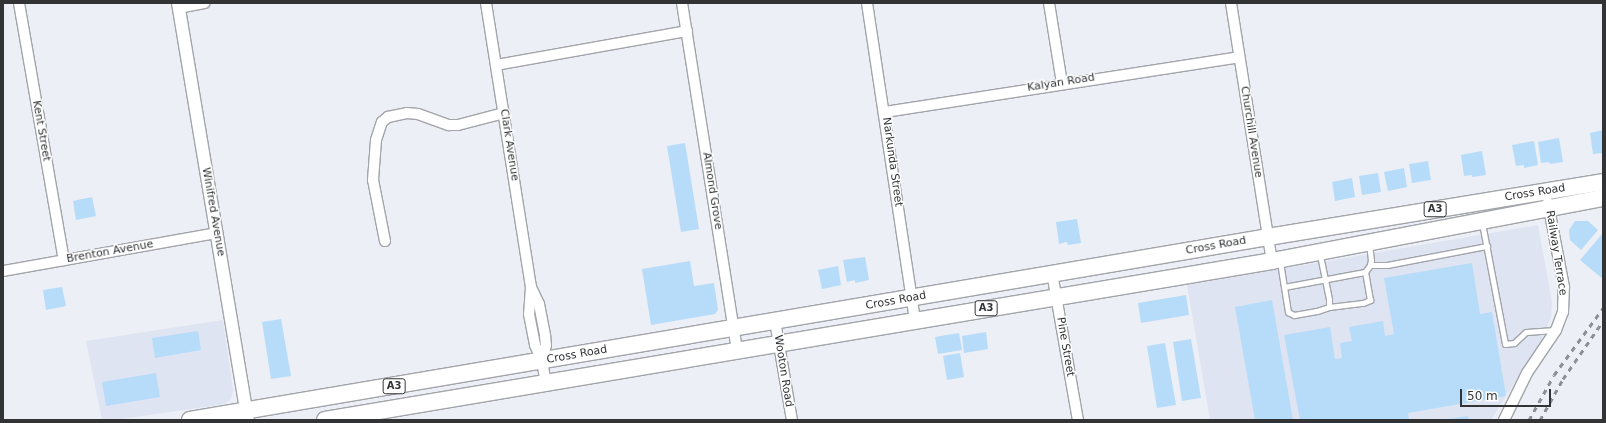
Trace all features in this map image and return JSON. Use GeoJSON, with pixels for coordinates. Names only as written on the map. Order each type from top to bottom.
{"type":"FeatureCollection","features":[{"type":"Feature","properties":{"kind":"highway","name":"Cross Road"},"geometry":{"type":"LineString","coordinates":[[190,420],[248,415],[542,361],[1052,273],[1546,190],[1603,182]]}},
{"type":"Feature","properties":{"kind":"highway","name":"Cross Road"},"geometry":{"type":"LineString","coordinates":[[325,420],[377,415],[546,383],[736,350],[1275,260],[1603,198]]}},
{"type":"Feature","properties":{"kind":"street","name":"Kent Street"},"geometry":{"type":"LineString","coordinates":[[18,3],[64,260]]}},
{"type":"Feature","properties":{"kind":"street"},"geometry":{"type":"LineString","coordinates":[[179,6],[205,3]]}},
{"type":"Feature","properties":{"kind":"street","name":"Clark Avenue"},"geometry":{"type":"LineString","coordinates":[[486,3],[532,287],[529,314],[535,345],[542,361],[546,383]]}},
{"type":"Feature","properties":{"kind":"street","name":"Almond Grove"},"geometry":{"type":"LineString","coordinates":[[682,3],[736,350]]}},
{"type":"Feature","properties":{"kind":"street","name":"Narkunda Street"},"geometry":{"type":"LineString","coordinates":[[867,3],[885,112],[915,320]]}},
{"type":"Feature","properties":{"kind":"street"},"geometry":{"type":"LineString","coordinates":[[1049,3],[1062,83]]}},
{"type":"Feature","properties":{"kind":"street","name":"Churchill Avenue"},"geometry":{"type":"LineString","coordinates":[[1231,3],[1238,57],[1268,237],[1275,260]]}},
{"type":"Feature","properties":{"kind":"street","name":"Winifred Avenue"},"geometry":{"type":"LineString","coordinates":[[179,6],[248,415]]}},
{"type":"Feature","properties":{"kind":"street"},"geometry":{"type":"LineString","coordinates":[[496,65],[687,31]]}},
{"type":"Feature","properties":{"kind":"street","name":"Kalyan Road"},"geometry":{"type":"LineString","coordinates":[[885,112],[1062,83],[1238,57]]}},
{"type":"Feature","properties":{"kind":"street"},"geometry":{"type":"LineString","coordinates":[[385,241],[374,180],[376,140],[382,122],[388,117],[407,113],[418,114],[449,125],[458,125],[504,113]]}},
{"type":"Feature","properties":{"kind":"street","name":"Railway Terrace"},"geometry":{"type":"LineString","coordinates":[[1504,420],[1527,373],[1556,330],[1563,312],[1564,287],[1546,190]]}},
{"type":"Feature","properties":{"kind":"street","name":"Brenton Avenue"},"geometry":{"type":"LineString","coordinates":[[3,271],[217,233]]}},
{"type":"Feature","properties":{"kind":"street","name":"Pine Street"},"geometry":{"type":"LineString","coordinates":[[1052,273],[1078,420]]}},
{"type":"Feature","properties":{"kind":"street","name":"Wooton Road"},"geometry":{"type":"LineString","coordinates":[[775,321],[792,420]]}},
{"type":"Feature","properties":{"kind":"lane"},"geometry":{"type":"LineString","coordinates":[[1481,220],[1505,344],[1514,343],[1526,332],[1556,330]]}},
{"type":"Feature","properties":{"kind":"lane"},"geometry":{"type":"LineString","coordinates":[[1284,287],[1365,272],[1370,265],[1369,242]]}},
{"type":"Feature","properties":{"kind":"lane"},"geometry":{"type":"LineString","coordinates":[[1370,265],[1387,265],[1487,246]]}},
{"type":"Feature","properties":{"kind":"lane"},"geometry":{"type":"LineString","coordinates":[[1320,252],[1329,299],[1328,307]]}},
{"type":"Feature","properties":{"kind":"lane"},"geometry":{"type":"LineString","coordinates":[[1275,260],[1284,287],[1288,312],[1294,315],[1328,307],[1363,303],[1370,300],[1365,272]]}},
{"type":"Feature","properties":{"kind":"shaded area"},"geometry":{"type":"Polygon","coordinates":[[[1538,225],[1552,302],[1551,317],[1542,339],[1491,420],[1210,420],[1187,285],[1538,225]]]}},
{"type":"Feature","properties":{"kind":"shaded area"},"geometry":{"type":"Polygon","coordinates":[[[223,320],[233,390],[231,399],[224,404],[115,420],[102,420],[86,341],[223,320]]]}},
{"type":"Feature","properties":{"kind":"building"},"geometry":{"type":"Polygon","coordinates":[[[1603,130],[1603,155],[1601,153],[1593,154],[1590,133],[1603,130]]]}},
{"type":"Feature","properties":{"kind":"building"},"geometry":{"type":"Polygon","coordinates":[[[1559,138],[1563,162],[1550,164],[1549,162],[1541,163],[1538,142],[1559,138]]]}},
{"type":"Feature","properties":{"kind":"building"},"geometry":{"type":"Polygon","coordinates":[[[1534,141],[1538,165],[1524,168],[1524,165],[1516,166],[1512,145],[1534,141]]]}},
{"type":"Feature","properties":{"kind":"building"},"geometry":{"type":"Polygon","coordinates":[[[685,143],[699,229],[681,232],[667,146],[685,143]]]}},
{"type":"Feature","properties":{"kind":"building"},"geometry":{"type":"Polygon","coordinates":[[[1482,151],[1486,175],[1472,177],[1472,175],[1464,176],[1461,155],[1482,151]]]}},
{"type":"Feature","properties":{"kind":"building"},"geometry":{"type":"Polygon","coordinates":[[[1428,161],[1431,180],[1412,183],[1409,164],[1428,161]]]}},
{"type":"Feature","properties":{"kind":"building"},"geometry":{"type":"Polygon","coordinates":[[[1404,168],[1407,187],[1388,191],[1384,172],[1404,168]]]}},
{"type":"Feature","properties":{"kind":"building"},"geometry":{"type":"Polygon","coordinates":[[[1378,173],[1381,192],[1362,195],[1359,176],[1378,173]]]}},
{"type":"Feature","properties":{"kind":"building"},"geometry":{"type":"Polygon","coordinates":[[[1352,178],[1355,197],[1335,201],[1332,182],[1352,178]]]}},
{"type":"Feature","properties":{"kind":"building"},"geometry":{"type":"Polygon","coordinates":[[[92,197],[96,216],[76,220],[73,201],[92,197]]]}},
{"type":"Feature","properties":{"kind":"building"},"geometry":{"type":"Polygon","coordinates":[[[1077,219],[1081,243],[1068,245],[1067,242],[1059,244],[1056,222],[1077,219]]]}},
{"type":"Feature","properties":{"kind":"building"},"geometry":{"type":"Polygon","coordinates":[[[1575,221],[1588,221],[1598,230],[1581,250],[1570,240],[1569,230],[1575,221]]]}},
{"type":"Feature","properties":{"kind":"building"},"geometry":{"type":"Polygon","coordinates":[[[1603,233],[1603,279],[1580,260],[1603,233]]]}},
{"type":"Feature","properties":{"kind":"building"},"geometry":{"type":"Polygon","coordinates":[[[865,257],[869,280],[855,283],[855,280],[847,282],[843,260],[865,257]]]}},
{"type":"Feature","properties":{"kind":"building"},"geometry":{"type":"Polygon","coordinates":[[[690,261],[694,286],[714,283],[718,310],[715,314],[651,325],[642,269],[690,261]]]}},
{"type":"Feature","properties":{"kind":"building"},"geometry":{"type":"Polygon","coordinates":[[[1472,263],[1480,314],[1492,312],[1506,396],[1408,413],[1409,420],[1300,420],[1284,335],[1330,327],[1335,359],[1342,358],[1340,343],[1352,341],[1349,327],[1383,321],[1385,336],[1394,334],[1384,278],[1472,263]]]}},
{"type":"Feature","properties":{"kind":"building"},"geometry":{"type":"Polygon","coordinates":[[[838,266],[841,285],[822,289],[818,270],[838,266]]]}},
{"type":"Feature","properties":{"kind":"building"},"geometry":{"type":"Polygon","coordinates":[[[62,287],[66,306],[46,310],[43,290],[62,287]]]}},
{"type":"Feature","properties":{"kind":"building"},"geometry":{"type":"Polygon","coordinates":[[[1186,295],[1189,315],[1141,323],[1138,303],[1186,295]]]}},
{"type":"Feature","properties":{"kind":"building"},"geometry":{"type":"Polygon","coordinates":[[[1272,300],[1293,420],[1255,420],[1235,307],[1272,300]]]}},
{"type":"Feature","properties":{"kind":"building"},"geometry":{"type":"Polygon","coordinates":[[[281,319],[291,376],[271,379],[262,322],[281,319]]]}},
{"type":"Feature","properties":{"kind":"building"},"geometry":{"type":"Polygon","coordinates":[[[198,331],[201,350],[155,358],[152,338],[198,331]]]}},
{"type":"Feature","properties":{"kind":"building"},"geometry":{"type":"Polygon","coordinates":[[[986,332],[988,349],[964,353],[962,336],[986,332]]]}},
{"type":"Feature","properties":{"kind":"building"},"geometry":{"type":"Polygon","coordinates":[[[959,333],[962,350],[938,354],[935,337],[959,333]]]}},
{"type":"Feature","properties":{"kind":"building"},"geometry":{"type":"Polygon","coordinates":[[[1191,339],[1201,398],[1182,401],[1173,342],[1191,339]]]}},
{"type":"Feature","properties":{"kind":"building"},"geometry":{"type":"Polygon","coordinates":[[[1165,343],[1176,405],[1157,408],[1147,346],[1165,343]]]}},
{"type":"Feature","properties":{"kind":"building"},"geometry":{"type":"Polygon","coordinates":[[[960,353],[964,377],[947,380],[943,356],[960,353]]]}},
{"type":"Feature","properties":{"kind":"building"},"geometry":{"type":"Polygon","coordinates":[[[156,373],[160,397],[106,406],[102,382],[156,373]]]}},
{"type":"Feature","properties":{"kind":"building"},"geometry":{"type":"Polygon","coordinates":[[[1468,416],[1469,420],[1448,419],[1468,416]]]}},
{"type":"Feature","properties":{"kind":"railway"},"geometry":{"type":"LineString","coordinates":[[1529,420],[1554,375],[1603,308]]}},
{"type":"Feature","properties":{"kind":"railway"},"geometry":{"type":"LineString","coordinates":[[1540,420],[1563,379],[1603,321]]}}]}
